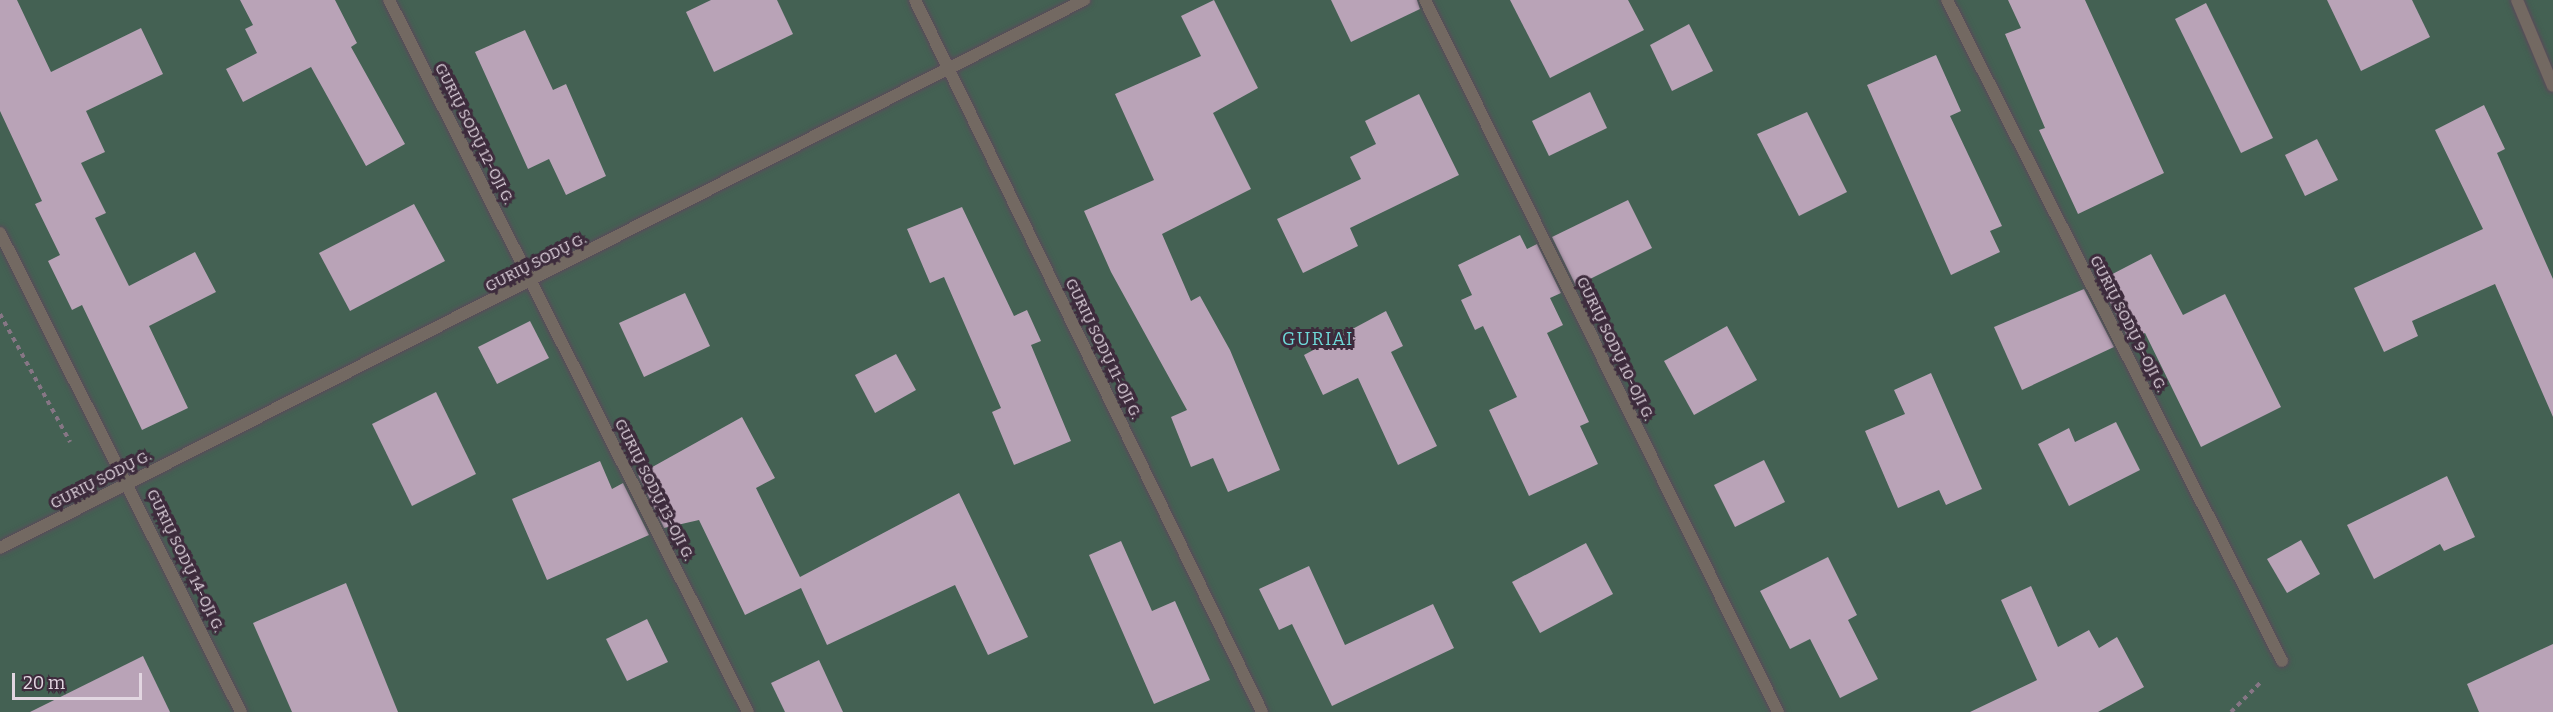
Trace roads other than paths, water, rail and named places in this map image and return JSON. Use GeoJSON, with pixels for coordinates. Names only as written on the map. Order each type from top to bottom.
{"type":"FeatureCollection","features":[{"type":"Feature","properties":{"kind":"street","name":"GURIŲ SODŲ 12-OJI G."},"geometry":{"type":"LineString","coordinates":[[389,0],[533,282]]}},
{"type":"Feature","properties":{"kind":"street","name":"GURIŲ SODŲ 11-OJI G."},"geometry":{"type":"LineString","coordinates":[[915,0],[950,66],[1263,712]]}},
{"type":"Feature","properties":{"kind":"street","name":"GURIŲ SODŲ G."},"geometry":{"type":"LineString","coordinates":[[0,548],[533,282],[950,66],[1083,0]]}},
{"type":"Feature","properties":{"kind":"street","name":"GURIŲ SODŲ 10-OJI G."},"geometry":{"type":"LineString","coordinates":[[1425,0],[1778,712]]}},
{"type":"Feature","properties":{"kind":"street","name":"GURIŲ SODŲ 9-OJI G."},"geometry":{"type":"LineString","coordinates":[[1947,0],[2282,661]]}},
{"type":"Feature","properties":{"kind":"street"},"geometry":{"type":"LineString","coordinates":[[2517,0],[2553,86]]}},
{"type":"Feature","properties":{"kind":"street","name":"GURIŲ SODŲ 14-OJI G."},"geometry":{"type":"LineString","coordinates":[[0,233],[129,482],[241,712]]}},
{"type":"Feature","properties":{"kind":"street","name":"GURIŲ SODŲ 13-OJI G."},"geometry":{"type":"LineString","coordinates":[[533,282],[748,712]]}},
{"type":"Feature","properties":{"kind":"district","name":"GURIAI"},"geometry":{"type":"Point","coordinates":[1318,339]}}]}
